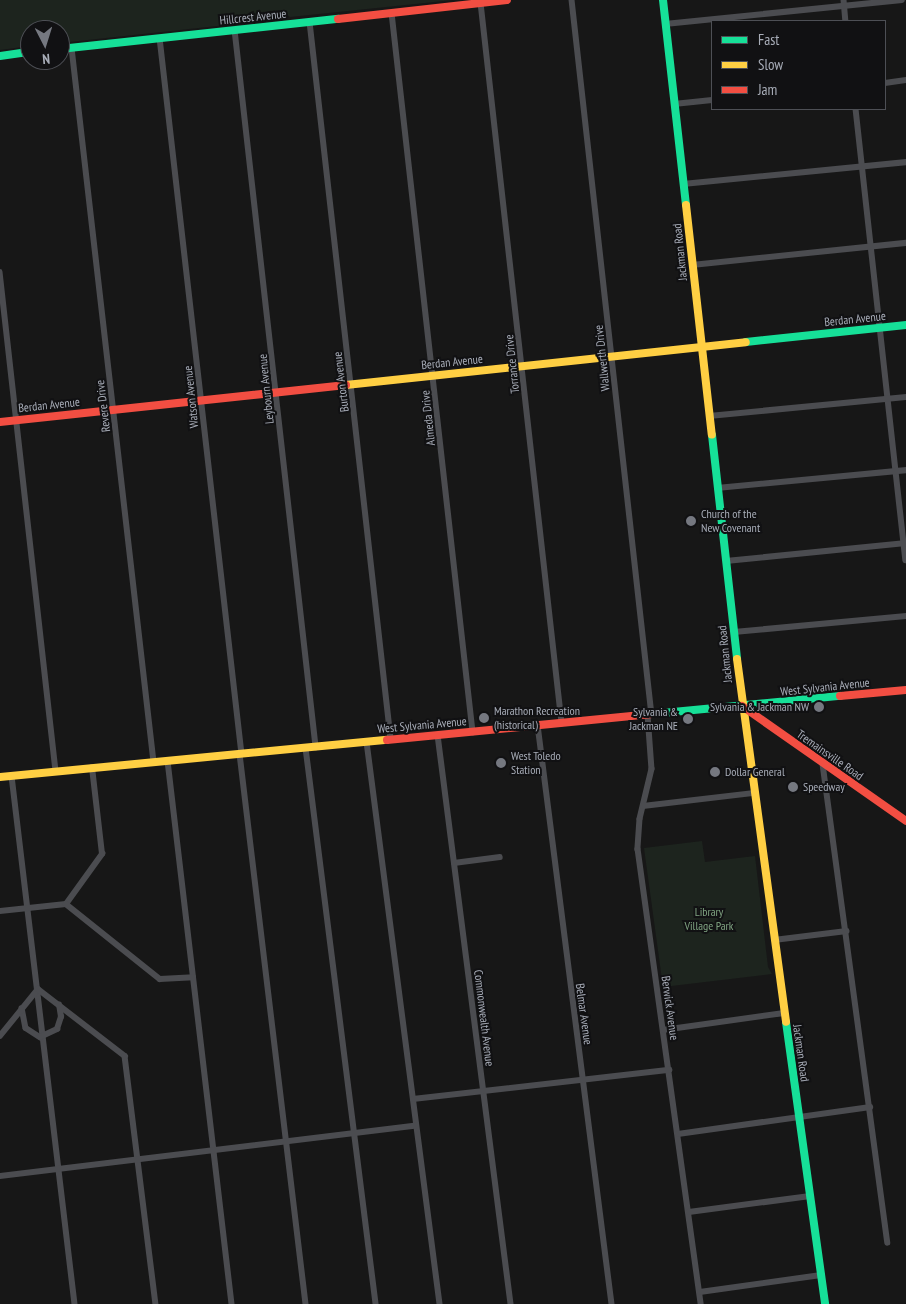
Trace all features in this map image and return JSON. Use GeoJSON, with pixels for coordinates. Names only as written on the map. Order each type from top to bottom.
{"type":"FeatureCollection","features":[{"type":"Feature","properties":{"kind":"street","name":"Hillcrest Avenue"},"geometry":{"type":"LineString","coordinates":[[72,48],[507,0]]}},
{"type":"Feature","properties":{"kind":"street","name":"Wallwerth Drive"},"geometry":{"type":"LineString","coordinates":[[572,0],[650,715]]}},
{"type":"Feature","properties":{"kind":"street","name":"Jackman Road"},"geometry":{"type":"LineString","coordinates":[[663,0],[742,706],[825,1304]]}},
{"type":"Feature","properties":{"kind":"street"},"geometry":{"type":"LineString","coordinates":[[666,24],[844,3],[902,0]]}},
{"type":"Feature","properties":{"kind":"street","name":"Torrance Drive"},"geometry":{"type":"LineString","coordinates":[[481,3],[562,723]]}},
{"type":"Feature","properties":{"kind":"street"},"geometry":{"type":"LineString","coordinates":[[844,3],[846,20]]}},
{"type":"Feature","properties":{"kind":"street","name":"Almeda Drive"},"geometry":{"type":"LineString","coordinates":[[392,13],[473,732]]}},
{"type":"Feature","properties":{"kind":"street","name":"Burton Avenue"},"geometry":{"type":"LineString","coordinates":[[310,22],[391,740]]}},
{"type":"Feature","properties":{"kind":"street","name":"Leybourn Avenue"},"geometry":{"type":"LineString","coordinates":[[235,30],[316,746]]}},
{"type":"Feature","properties":{"kind":"street","name":"Watson Avenue"},"geometry":{"type":"LineString","coordinates":[[160,38],[241,754],[306,1304]]}},
{"type":"Feature","properties":{"kind":"street","name":"Revere Drive"},"geometry":{"type":"LineString","coordinates":[[72,48],[154,762]]}},
{"type":"Feature","properties":{"kind":"street"},"geometry":{"type":"LineString","coordinates":[[0,56],[20,53]]}},
{"type":"Feature","properties":{"kind":"street"},"geometry":{"type":"LineString","coordinates":[[886,83],[906,80]]}},
{"type":"Feature","properties":{"kind":"street"},"geometry":{"type":"LineString","coordinates":[[674,104],[711,100]]}},
{"type":"Feature","properties":{"kind":"street"},"geometry":{"type":"LineString","coordinates":[[856,110],[906,560]]}},
{"type":"Feature","properties":{"kind":"street"},"geometry":{"type":"LineString","coordinates":[[684,184],[906,162]]}},
{"type":"Feature","properties":{"kind":"street"},"geometry":{"type":"LineString","coordinates":[[692,265],[906,243]]}},
{"type":"Feature","properties":{"kind":"street"},"geometry":{"type":"LineString","coordinates":[[0,272],[56,771]]}},
{"type":"Feature","properties":{"kind":"street","name":"Berdan Avenue"},"geometry":{"type":"LineString","coordinates":[[0,422],[906,325]]}},
{"type":"Feature","properties":{"kind":"street"},"geometry":{"type":"LineString","coordinates":[[709,416],[906,397]]}},
{"type":"Feature","properties":{"kind":"street"},"geometry":{"type":"LineString","coordinates":[[717,488],[906,470]]}},
{"type":"Feature","properties":{"kind":"street"},"geometry":{"type":"LineString","coordinates":[[726,561],[905,543]]}},
{"type":"Feature","properties":{"kind":"street"},"geometry":{"type":"LineString","coordinates":[[734,632],[906,616]]}},
{"type":"Feature","properties":{"kind":"street","name":"West Sylvania Avenue"},"geometry":{"type":"LineString","coordinates":[[0,777],[906,690]]}},
{"type":"Feature","properties":{"kind":"street","name":"Tremainsville Road"},"geometry":{"type":"LineString","coordinates":[[742,706],[906,821]]}},
{"type":"Feature","properties":{"kind":"street","name":"Berwick Avenue"},"geometry":{"type":"LineString","coordinates":[[650,715],[652,770],[643,806],[638,849],[701,1304]]}},
{"type":"Feature","properties":{"kind":"street","name":"Belmar Avenue"},"geometry":{"type":"LineString","coordinates":[[538,725],[612,1304]]}},
{"type":"Feature","properties":{"kind":"street","name":"Commonwealth Avenue"},"geometry":{"type":"LineString","coordinates":[[438,735],[511,1304]]}},
{"type":"Feature","properties":{"kind":"street"},"geometry":{"type":"LineString","coordinates":[[367,742],[440,1304]]}},
{"type":"Feature","properties":{"kind":"street"},"geometry":{"type":"LineString","coordinates":[[306,748],[376,1304]]}},
{"type":"Feature","properties":{"kind":"street"},"geometry":{"type":"LineString","coordinates":[[168,761],[232,1304]]}},
{"type":"Feature","properties":{"kind":"street"},"geometry":{"type":"LineString","coordinates":[[823,764],[888,1243]]}},
{"type":"Feature","properties":{"kind":"street"},"geometry":{"type":"LineString","coordinates":[[66,904],[102,854],[92,768]]}},
{"type":"Feature","properties":{"kind":"street"},"geometry":{"type":"LineString","coordinates":[[12,776],[75,1304]]}},
{"type":"Feature","properties":{"kind":"street"},"geometry":{"type":"LineString","coordinates":[[643,806],[754,793]]}},
{"type":"Feature","properties":{"kind":"street"},"geometry":{"type":"LineString","coordinates":[[454,863],[500,857]]}},
{"type":"Feature","properties":{"kind":"street"},"geometry":{"type":"LineString","coordinates":[[0,911],[66,904],[160,978],[193,977]]}},
{"type":"Feature","properties":{"kind":"street"},"geometry":{"type":"LineString","coordinates":[[774,940],[846,931]]}},
{"type":"Feature","properties":{"kind":"street"},"geometry":{"type":"LineString","coordinates":[[38,989],[125,1056],[156,1304]]}},
{"type":"Feature","properties":{"kind":"street"},"geometry":{"type":"LineString","coordinates":[[0,1036],[38,989]]}},
{"type":"Feature","properties":{"kind":"street"},"geometry":{"type":"LineString","coordinates":[[22,1008],[26,1028],[36,1036],[43,1037],[52,1034],[60,1023],[58,1003]]}},
{"type":"Feature","properties":{"kind":"street"},"geometry":{"type":"LineString","coordinates":[[663,1030],[784,1013]]}},
{"type":"Feature","properties":{"kind":"street"},"geometry":{"type":"LineString","coordinates":[[413,1099],[669,1070]]}},
{"type":"Feature","properties":{"kind":"street"},"geometry":{"type":"LineString","coordinates":[[678,1134],[870,1107]]}},
{"type":"Feature","properties":{"kind":"street"},"geometry":{"type":"LineString","coordinates":[[0,1176],[416,1126]]}},
{"type":"Feature","properties":{"kind":"street"},"geometry":{"type":"LineString","coordinates":[[689,1212],[810,1196]]}},
{"type":"Feature","properties":{"kind":"street"},"geometry":{"type":"LineString","coordinates":[[700,1292],[821,1275]]}},
{"type":"Feature","properties":{"kind":"green space"},"geometry":{"type":"Polygon","coordinates":[[[0,0],[453,0],[290,17],[282,10],[269,11],[263,21],[70,42],[70,20],[20,20],[20,47],[0,50],[0,0]]]}},
{"type":"Feature","properties":{"kind":"green space","name":"Library Village Park"},"geometry":{"type":"Polygon","coordinates":[[[702,841],[705,862],[755,856],[768,967],[772,974],[663,987],[644,848],[702,841]]]}},
{"type":"Feature","properties":{"kind":"traffic: fast"},"geometry":{"type":"LineString","coordinates":[[663,0],[686,205]]}},
{"type":"Feature","properties":{"kind":"traffic: fast"},"geometry":{"type":"LineString","coordinates":[[70,48],[338,19]]}},
{"type":"Feature","properties":{"kind":"traffic: fast"},"geometry":{"type":"LineString","coordinates":[[0,56],[20,53]]}},
{"type":"Feature","properties":{"kind":"traffic: fast"},"geometry":{"type":"LineString","coordinates":[[746,342],[906,325]]}},
{"type":"Feature","properties":{"kind":"traffic: fast"},"geometry":{"type":"LineString","coordinates":[[712,435],[737,659]]}},
{"type":"Feature","properties":{"kind":"traffic: fast"},"geometry":{"type":"LineString","coordinates":[[652,714],[840,696]]}},
{"type":"Feature","properties":{"kind":"traffic: fast"},"geometry":{"type":"LineString","coordinates":[[786,1022],[825,1304]]}},
{"type":"Feature","properties":{"kind":"traffic: slow"},"geometry":{"type":"LineString","coordinates":[[686,205],[712,435]]}},
{"type":"Feature","properties":{"kind":"traffic: slow"},"geometry":{"type":"LineString","coordinates":[[346,385],[746,342]]}},
{"type":"Feature","properties":{"kind":"traffic: slow"},"geometry":{"type":"LineString","coordinates":[[737,659],[786,1022]]}},
{"type":"Feature","properties":{"kind":"traffic: slow"},"geometry":{"type":"LineString","coordinates":[[0,777],[387,740]]}},
{"type":"Feature","properties":{"kind":"traffic: jam"},"geometry":{"type":"LineString","coordinates":[[338,19],[507,0]]}},
{"type":"Feature","properties":{"kind":"traffic: jam"},"geometry":{"type":"LineString","coordinates":[[0,422],[346,385]]}},
{"type":"Feature","properties":{"kind":"traffic: jam"},"geometry":{"type":"LineString","coordinates":[[840,696],[906,690]]}},
{"type":"Feature","properties":{"kind":"traffic: jam"},"geometry":{"type":"LineString","coordinates":[[742,706],[906,821]]}},
{"type":"Feature","properties":{"kind":"traffic: jam"},"geometry":{"type":"LineString","coordinates":[[387,740],[652,714]]}},
{"type":"Feature","properties":{"kind":"place","name":"Church of the New Covenant"},"geometry":{"type":"Point","coordinates":[691,521]}},
{"type":"Feature","properties":{"kind":"place","name":"Sylvania & Jackman NW"},"geometry":{"type":"Point","coordinates":[819,707]}},
{"type":"Feature","properties":{"kind":"place","name":"Marathon Recreation (historical)"},"geometry":{"type":"Point","coordinates":[484,718]}},
{"type":"Feature","properties":{"kind":"place","name":"Sylvania & Jackman NE"},"geometry":{"type":"Point","coordinates":[688,719]}},
{"type":"Feature","properties":{"kind":"place","name":"West Toledo Station"},"geometry":{"type":"Point","coordinates":[501,763]}},
{"type":"Feature","properties":{"kind":"place","name":"Dollar General"},"geometry":{"type":"Point","coordinates":[715,772]}},
{"type":"Feature","properties":{"kind":"place","name":"Speedway"},"geometry":{"type":"Point","coordinates":[793,787]}}]}
